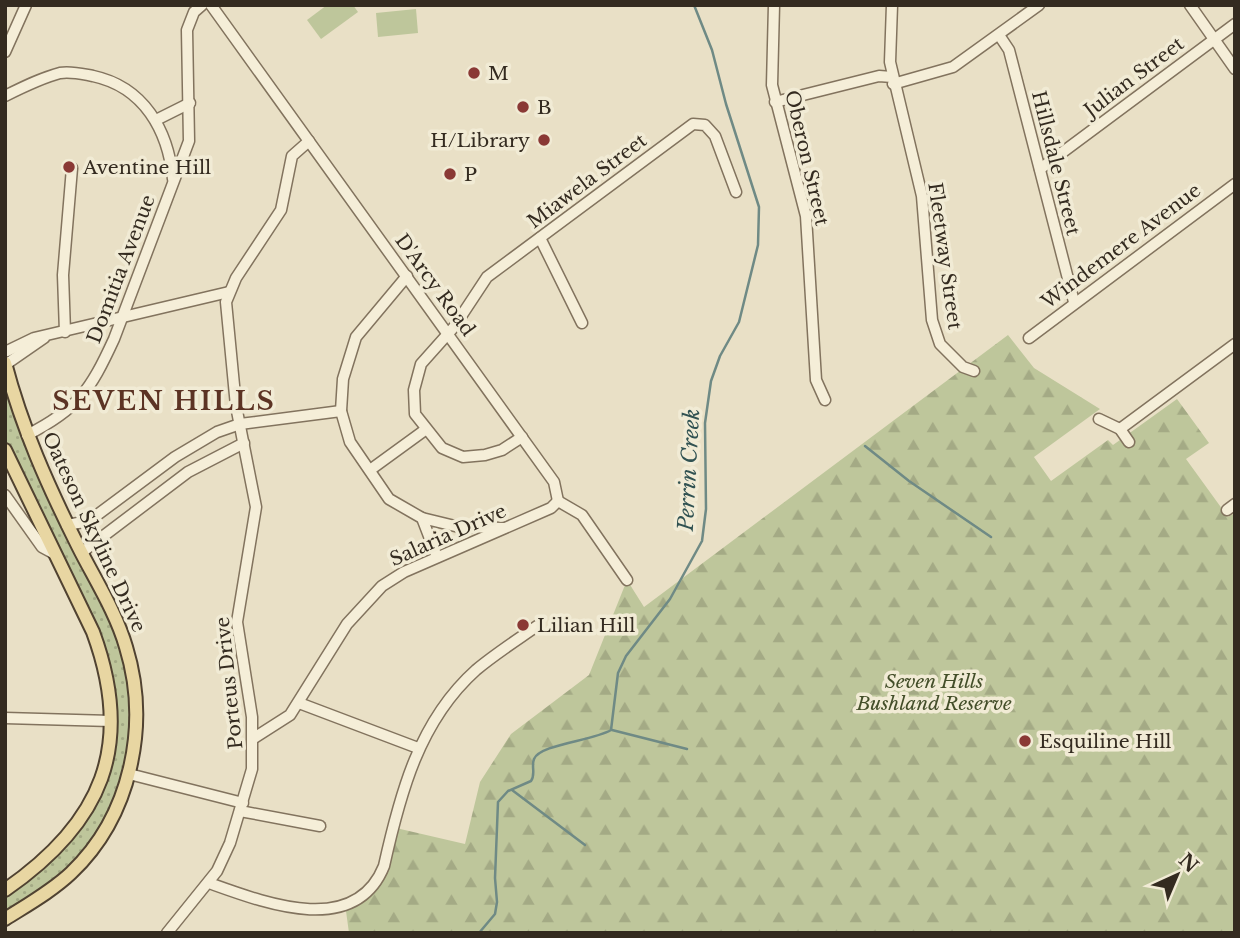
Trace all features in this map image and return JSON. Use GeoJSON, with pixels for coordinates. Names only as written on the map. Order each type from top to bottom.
{"type":"FeatureCollection","features":[{"type":"Feature","properties":{"kind":"main road","name":"Oateson Skyline Drive"},"geometry":{"type":"LineString","coordinates":[[5,364],[27,435],[67,525],[123,638],[132,672],[137,721],[129,774],[115,809],[86,858],[64,880],[5,919]]}},
{"type":"Feature","properties":{"kind":"main road"},"geometry":{"type":"LineString","coordinates":[[5,450],[99,647],[110,688],[111,721],[104,768],[85,814],[49,856],[5,890]]}},
{"type":"Feature","properties":{"kind":"street"},"geometry":{"type":"LineString","coordinates":[[5,52],[26,5]]}},
{"type":"Feature","properties":{"kind":"street","name":"Domitia Avenue"},"geometry":{"type":"LineString","coordinates":[[27,435],[66,413],[78,402],[99,371],[121,317],[189,141],[188,22],[202,5]]}},
{"type":"Feature","properties":{"kind":"street","name":"D'Arcy Road"},"geometry":{"type":"LineString","coordinates":[[211,5],[554,482],[558,501]]}},
{"type":"Feature","properties":{"kind":"street","name":"Oberon Street"},"geometry":{"type":"LineString","coordinates":[[774,5],[772,85],[806,216],[816,380],[825,400]]}},
{"type":"Feature","properties":{"kind":"street","name":"Fleetway Street"},"geometry":{"type":"LineString","coordinates":[[891,5],[893,80],[922,196],[935,334],[940,344],[963,367],[974,371]]}},
{"type":"Feature","properties":{"kind":"street"},"geometry":{"type":"LineString","coordinates":[[775,102],[879,76],[893,80],[953,67],[1039,5]]}},
{"type":"Feature","properties":{"kind":"street"},"geometry":{"type":"LineString","coordinates":[[1190,5],[1235,69]]}},
{"type":"Feature","properties":{"kind":"street","name":"Julian Street"},"geometry":{"type":"LineString","coordinates":[[1040,169],[1235,24]]}},
{"type":"Feature","properties":{"kind":"street","name":"Hillsdale Street"},"geometry":{"type":"LineString","coordinates":[[999,35],[1009,50],[1074,302]]}},
{"type":"Feature","properties":{"kind":"street"},"geometry":{"type":"LineString","coordinates":[[5,96],[36,81],[73,72],[113,82],[139,99],[156,120],[170,153],[173,183]]}},
{"type":"Feature","properties":{"kind":"street"},"geometry":{"type":"LineString","coordinates":[[156,120],[190,103]]}},
{"type":"Feature","properties":{"kind":"street","name":"Miawela Street"},"geometry":{"type":"LineString","coordinates":[[425,430],[415,414],[414,390],[421,364],[448,334],[487,277],[698,123],[710,128],[716,136],[736,192]]}},
{"type":"Feature","properties":{"kind":"street","name":"Porteus Drive"},"geometry":{"type":"LineString","coordinates":[[167,933],[209,884],[226,851],[253,769],[254,738],[237,622],[256,519],[255,494],[240,424],[226,315],[229,292],[281,210],[292,156],[309,141]]}},
{"type":"Feature","properties":{"kind":"street"},"geometry":{"type":"LineString","coordinates":[[65,332],[63,275],[72,168]]}},
{"type":"Feature","properties":{"kind":"street","name":"Windemere Avenue"},"geometry":{"type":"LineString","coordinates":[[1029,338],[1235,184]]}},
{"type":"Feature","properties":{"kind":"street"},"geometry":{"type":"LineString","coordinates":[[540,238],[582,323]]}},
{"type":"Feature","properties":{"kind":"street"},"geometry":{"type":"LineString","coordinates":[[407,276],[356,337],[343,379],[341,411],[350,442],[394,503],[422,517],[459,527],[507,528]]}},
{"type":"Feature","properties":{"kind":"street"},"geometry":{"type":"LineString","coordinates":[[5,352],[26,341],[229,292]]}},
{"type":"Feature","properties":{"kind":"street"},"geometry":{"type":"LineString","coordinates":[[5,364],[44,337]]}},
{"type":"Feature","properties":{"kind":"street"},"geometry":{"type":"LineString","coordinates":[[1119,429],[1235,344]]}},
{"type":"Feature","properties":{"kind":"street"},"geometry":{"type":"LineString","coordinates":[[67,525],[86,523],[175,457],[217,432],[240,424],[341,411]]}},
{"type":"Feature","properties":{"kind":"street"},"geometry":{"type":"LineString","coordinates":[[1099,419],[1119,429],[1129,442]]}},
{"type":"Feature","properties":{"kind":"street"},"geometry":{"type":"LineString","coordinates":[[370,470],[425,430],[442,448],[463,457],[502,450],[522,437]]}},
{"type":"Feature","properties":{"kind":"street"},"geometry":{"type":"LineString","coordinates":[[81,553],[188,472],[244,443]]}},
{"type":"Feature","properties":{"kind":"street"},"geometry":{"type":"LineString","coordinates":[[5,495],[43,547],[56,554]]}},
{"type":"Feature","properties":{"kind":"street"},"geometry":{"type":"LineString","coordinates":[[558,501],[582,514],[628,580]]}},
{"type":"Feature","properties":{"kind":"street","name":"Salaria Drive"},"geometry":{"type":"LineString","coordinates":[[254,738],[290,715],[347,624],[382,586],[404,572],[551,508],[558,501]]}},
{"type":"Feature","properties":{"kind":"street"},"geometry":{"type":"LineString","coordinates":[[422,517],[437,557]]}},
{"type":"Feature","properties":{"kind":"street"},"geometry":{"type":"LineString","coordinates":[[209,884],[302,912],[331,912],[355,904],[378,881],[418,748],[441,710],[470,677],[537,626]]}},
{"type":"Feature","properties":{"kind":"street"},"geometry":{"type":"LineString","coordinates":[[299,703],[418,748]]}},
{"type":"Feature","properties":{"kind":"street"},"geometry":{"type":"LineString","coordinates":[[5,718],[111,721]]}},
{"type":"Feature","properties":{"kind":"street"},"geometry":{"type":"LineString","coordinates":[[129,774],[242,807],[320,826]]}},
{"type":"Feature","properties":{"kind":"green space"},"geometry":{"type":"Polygon","coordinates":[[[327,5],[353,5],[358,12],[321,39],[307,20],[327,5]]]}},
{"type":"Feature","properties":{"kind":"green space"},"geometry":{"type":"Polygon","coordinates":[[[416,9],[418,33],[378,37],[376,13],[416,9]]]}},
{"type":"Feature","properties":{"kind":"green space","name":"Seven Hills Bushland Reserve"},"geometry":{"type":"Polygon","coordinates":[[[1008,335],[1034,368],[1100,409],[1034,457],[1051,481],[1108,440],[1113,445],[1177,399],[1209,443],[1186,459],[1228,517],[1235,513],[1235,933],[349,933],[346,911],[371,894],[384,878],[391,858],[396,828],[465,844],[480,782],[511,734],[589,675],[627,580],[644,607],[1008,335]]]}},
{"type":"Feature","properties":{"kind":"green space"},"geometry":{"type":"Polygon","coordinates":[[[5,378],[121,639],[133,689],[129,762],[101,829],[72,868],[5,916],[5,895],[62,849],[105,776],[110,677],[5,442],[5,378]]]}},
{"type":"Feature","properties":{"kind":"waterway","name":"Perrin Creek"},"geometry":{"type":"LineString","coordinates":[[479,933],[495,914],[497,902],[495,878],[498,802],[508,791],[531,781],[534,759],[538,754],[611,730],[618,673],[626,656],[670,599],[702,541],[706,509],[705,423],[711,381],[720,356],[739,322],[758,245],[759,207],[712,50],[694,5]]}},
{"type":"Feature","properties":{"kind":"waterway"},"geometry":{"type":"LineString","coordinates":[[865,446],[909,481],[991,537]]}},
{"type":"Feature","properties":{"kind":"waterway"},"geometry":{"type":"LineString","coordinates":[[612,730],[687,749]]}},
{"type":"Feature","properties":{"kind":"waterway"},"geometry":{"type":"LineString","coordinates":[[512,790],[585,845]]}},
{"type":"Feature","properties":{"kind":"place","name":"M"},"geometry":{"type":"Point","coordinates":[474,73]}},
{"type":"Feature","properties":{"kind":"place","name":"B"},"geometry":{"type":"Point","coordinates":[523,107]}},
{"type":"Feature","properties":{"kind":"place","name":"H/Library"},"geometry":{"type":"Point","coordinates":[544,140]}},
{"type":"Feature","properties":{"kind":"place","name":"Aventine Hill"},"geometry":{"type":"Point","coordinates":[69,167]}},
{"type":"Feature","properties":{"kind":"place","name":"P"},"geometry":{"type":"Point","coordinates":[450,174]}},
{"type":"Feature","properties":{"kind":"place","name":"Lilian Hill"},"geometry":{"type":"Point","coordinates":[523,625]}},
{"type":"Feature","properties":{"kind":"place","name":"Esquiline Hill"},"geometry":{"type":"Point","coordinates":[1025,741]}},
{"type":"Feature","properties":{"kind":"district","name":"SEVEN HILLS"},"geometry":{"type":"Point","coordinates":[164,401]}}]}
